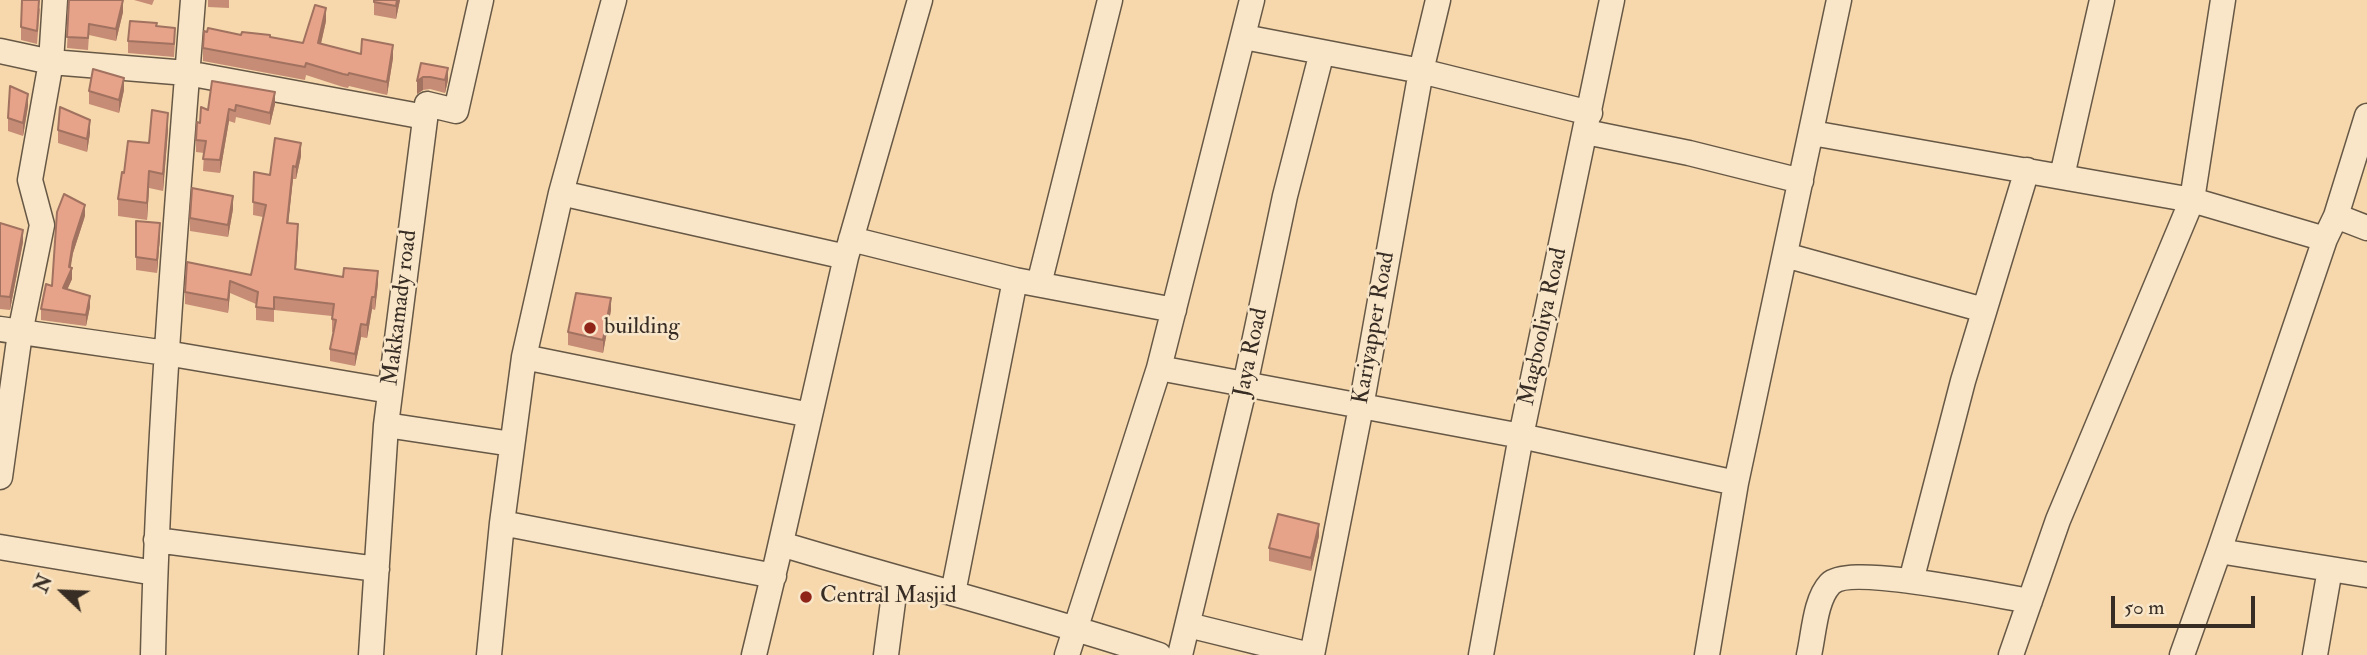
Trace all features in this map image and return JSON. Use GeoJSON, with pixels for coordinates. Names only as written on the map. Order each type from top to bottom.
{"type":"FeatureCollection","features":[{"type":"Feature","properties":{"kind":"street"},"geometry":{"type":"LineString","coordinates":[[0,477],[10,331],[42,225],[30,180],[51,62],[55,0]]}},
{"type":"Feature","properties":{"kind":"street"},"geometry":{"type":"LineString","coordinates":[[153,655],[166,353],[193,0]]}},
{"type":"Feature","properties":{"kind":"street"},"geometry":{"type":"LineString","coordinates":[[0,51],[51,62],[187,73],[425,117],[427,104],[456,111],[481,0]]}},
{"type":"Feature","properties":{"kind":"street"},"geometry":{"type":"LineString","coordinates":[[489,655],[502,523],[524,356],[561,193],[614,0]]}},
{"type":"Feature","properties":{"kind":"street"},"geometry":{"type":"LineString","coordinates":[[754,655],[848,248],[920,0]]}},
{"type":"Feature","properties":{"kind":"street"},"geometry":{"type":"LineString","coordinates":[[953,593],[1027,282],[1110,0]]}},
{"type":"Feature","properties":{"kind":"street"},"geometry":{"type":"LineString","coordinates":[[1067,655],[1159,368],[1252,0]]}},
{"type":"Feature","properties":{"kind":"street","name":"Kariyapper Road"},"geometry":{"type":"LineString","coordinates":[[1311,655],[1361,408],[1421,71],[1438,0]]}},
{"type":"Feature","properties":{"kind":"street","name":"Magbooliya Road"},"geometry":{"type":"LineString","coordinates":[[1481,655],[1521,436],[1612,0]]}},
{"type":"Feature","properties":{"kind":"street"},"geometry":{"type":"LineString","coordinates":[[1707,655],[1736,483],[1839,0]]}},
{"type":"Feature","properties":{"kind":"street"},"geometry":{"type":"LineString","coordinates":[[2062,176],[2102,0]]}},
{"type":"Feature","properties":{"kind":"street"},"geometry":{"type":"LineString","coordinates":[[2011,655],[2058,520],[2192,200],[2223,0]]}},
{"type":"Feature","properties":{"kind":"street"},"geometry":{"type":"LineString","coordinates":[[1244,37],[1421,71],[1689,153],[1801,181]]}},
{"type":"Feature","properties":{"kind":"street","name":"Jaya Road"},"geometry":{"type":"LineString","coordinates":[[1180,655],[1245,385],[1285,196],[1322,52]]}},
{"type":"Feature","properties":{"kind":"street"},"geometry":{"type":"LineString","coordinates":[[2182,655],[2325,239],[2336,216],[2367,116]]}},
{"type":"Feature","properties":{"kind":"street","name":"Makkamady road"},"geometry":{"type":"LineString","coordinates":[[371,655],[386,425],[425,117]]}},
{"type":"Feature","properties":{"kind":"street"},"geometry":{"type":"LineString","coordinates":[[1812,134],[2192,200],[2325,239]]}},
{"type":"Feature","properties":{"kind":"street"},"geometry":{"type":"LineString","coordinates":[[1911,581],[1963,381],[2027,170]]}},
{"type":"Feature","properties":{"kind":"street"},"geometry":{"type":"LineString","coordinates":[[561,193],[1174,310]]}},
{"type":"Feature","properties":{"kind":"street"},"geometry":{"type":"LineString","coordinates":[[2336,216],[2367,228]]}},
{"type":"Feature","properties":{"kind":"street"},"geometry":{"type":"LineString","coordinates":[[1785,255],[1984,310]]}},
{"type":"Feature","properties":{"kind":"street"},"geometry":{"type":"LineString","coordinates":[[10,331],[166,353],[390,391]]}},
{"type":"Feature","properties":{"kind":"street"},"geometry":{"type":"LineString","coordinates":[[524,356],[810,415]]}},
{"type":"Feature","properties":{"kind":"street"},"geometry":{"type":"LineString","coordinates":[[1159,368],[1521,436],[1736,483]]}},
{"type":"Feature","properties":{"kind":"street"},"geometry":{"type":"LineString","coordinates":[[386,425],[512,444]]}},
{"type":"Feature","properties":{"kind":"street"},"geometry":{"type":"LineString","coordinates":[[502,523],[774,576]]}},
{"type":"Feature","properties":{"kind":"street"},"geometry":{"type":"LineString","coordinates":[[156,540],[376,569]]}},
{"type":"Feature","properties":{"kind":"street"},"geometry":{"type":"LineString","coordinates":[[781,544],[896,579],[1076,628],[1159,655]]}},
{"type":"Feature","properties":{"kind":"street"},"geometry":{"type":"LineString","coordinates":[[0,547],[155,573]]}},
{"type":"Feature","properties":{"kind":"street"},"geometry":{"type":"LineString","coordinates":[[2219,551],[2367,575]]}},
{"type":"Feature","properties":{"kind":"street"},"geometry":{"type":"LineString","coordinates":[[2315,655],[2330,569]]}},
{"type":"Feature","properties":{"kind":"street"},"geometry":{"type":"LineString","coordinates":[[1810,655],[1822,594],[1833,581],[1848,577],[1911,581],[2030,601]]}},
{"type":"Feature","properties":{"kind":"street"},"geometry":{"type":"LineString","coordinates":[[886,655],[896,579]]}},
{"type":"Feature","properties":{"kind":"street"},"geometry":{"type":"LineString","coordinates":[[1188,625],[1311,655]]}},
{"type":"Feature","properties":{"kind":"building"},"geometry":{"type":"Polygon","coordinates":[[[22,0],[39,0],[37,31],[21,27],[22,0]]]}},
{"type":"Feature","properties":{"kind":"building"},"geometry":{"type":"Polygon","coordinates":[[[69,0],[123,0],[116,29],[89,24],[88,38],[67,37],[69,0]]]}},
{"type":"Feature","properties":{"kind":"building"},"geometry":{"type":"Polygon","coordinates":[[[374,0],[397,0],[396,6],[374,0]]]}},
{"type":"Feature","properties":{"kind":"building"},"geometry":{"type":"Polygon","coordinates":[[[315,5],[326,8],[318,43],[361,54],[362,39],[393,45],[387,82],[343,74],[306,63],[305,67],[203,48],[204,31],[207,32],[208,28],[241,35],[242,32],[270,35],[303,43],[315,5]]]}},
{"type":"Feature","properties":{"kind":"building"},"geometry":{"type":"Polygon","coordinates":[[[130,21],[157,23],[156,26],[175,28],[174,44],[128,41],[130,21]]]}},
{"type":"Feature","properties":{"kind":"building"},"geometry":{"type":"Polygon","coordinates":[[[421,63],[448,68],[445,80],[423,77],[417,81],[421,63]]]}},
{"type":"Feature","properties":{"kind":"building"},"geometry":{"type":"Polygon","coordinates":[[[93,69],[124,78],[119,100],[89,91],[93,69]]]}},
{"type":"Feature","properties":{"kind":"building"},"geometry":{"type":"Polygon","coordinates":[[[212,81],[275,92],[270,113],[236,105],[235,111],[229,109],[220,160],[203,159],[206,141],[196,140],[201,107],[208,110],[212,81]]]}},
{"type":"Feature","properties":{"kind":"building"},"geometry":{"type":"Polygon","coordinates":[[[10,86],[28,94],[23,123],[8,118],[10,86]]]}},
{"type":"Feature","properties":{"kind":"building"},"geometry":{"type":"Polygon","coordinates":[[[60,107],[90,120],[87,139],[58,130],[60,107]]]}},
{"type":"Feature","properties":{"kind":"building"},"geometry":{"type":"Polygon","coordinates":[[[152,110],[168,113],[163,174],[149,171],[147,203],[118,199],[128,141],[149,143],[152,110]]]}},
{"type":"Feature","properties":{"kind":"building"},"geometry":{"type":"Polygon","coordinates":[[[275,138],[301,143],[296,167],[293,166],[287,223],[298,224],[295,269],[343,277],[344,268],[378,271],[375,297],[372,297],[367,325],[361,324],[355,354],[330,349],[336,320],[332,319],[334,304],[274,297],[274,309],[256,307],[258,292],[230,281],[228,300],[185,292],[187,262],[251,275],[266,205],[253,202],[254,172],[270,175],[275,138]]]}},
{"type":"Feature","properties":{"kind":"building"},"geometry":{"type":"Polygon","coordinates":[[[192,188],[233,196],[228,225],[190,218],[192,188]]]}},
{"type":"Feature","properties":{"kind":"building"},"geometry":{"type":"Polygon","coordinates":[[[64,194],[85,205],[73,242],[69,267],[72,268],[63,288],[90,296],[86,315],[41,309],[46,284],[52,286],[57,212],[64,194]]]}},
{"type":"Feature","properties":{"kind":"building"},"geometry":{"type":"Polygon","coordinates":[[[136,221],[160,223],[157,260],[136,257],[136,221]]]}},
{"type":"Feature","properties":{"kind":"building"},"geometry":{"type":"Polygon","coordinates":[[[0,223],[23,230],[10,297],[0,296],[0,223]]]}},
{"type":"Feature","properties":{"kind":"building","name":"building"},"geometry":{"type":"Polygon","coordinates":[[[576,293],[611,298],[603,340],[568,332],[576,293]]]}},
{"type":"Feature","properties":{"kind":"building"},"geometry":{"type":"Polygon","coordinates":[[[1278,514],[1319,524],[1311,558],[1269,548],[1278,514]]]}},
{"type":"Feature","properties":{"kind":"place","name":"building"},"geometry":{"type":"Point","coordinates":[590,328]}},
{"type":"Feature","properties":{"kind":"place","name":"Central Masjid"},"geometry":{"type":"Point","coordinates":[806,597]}}]}
